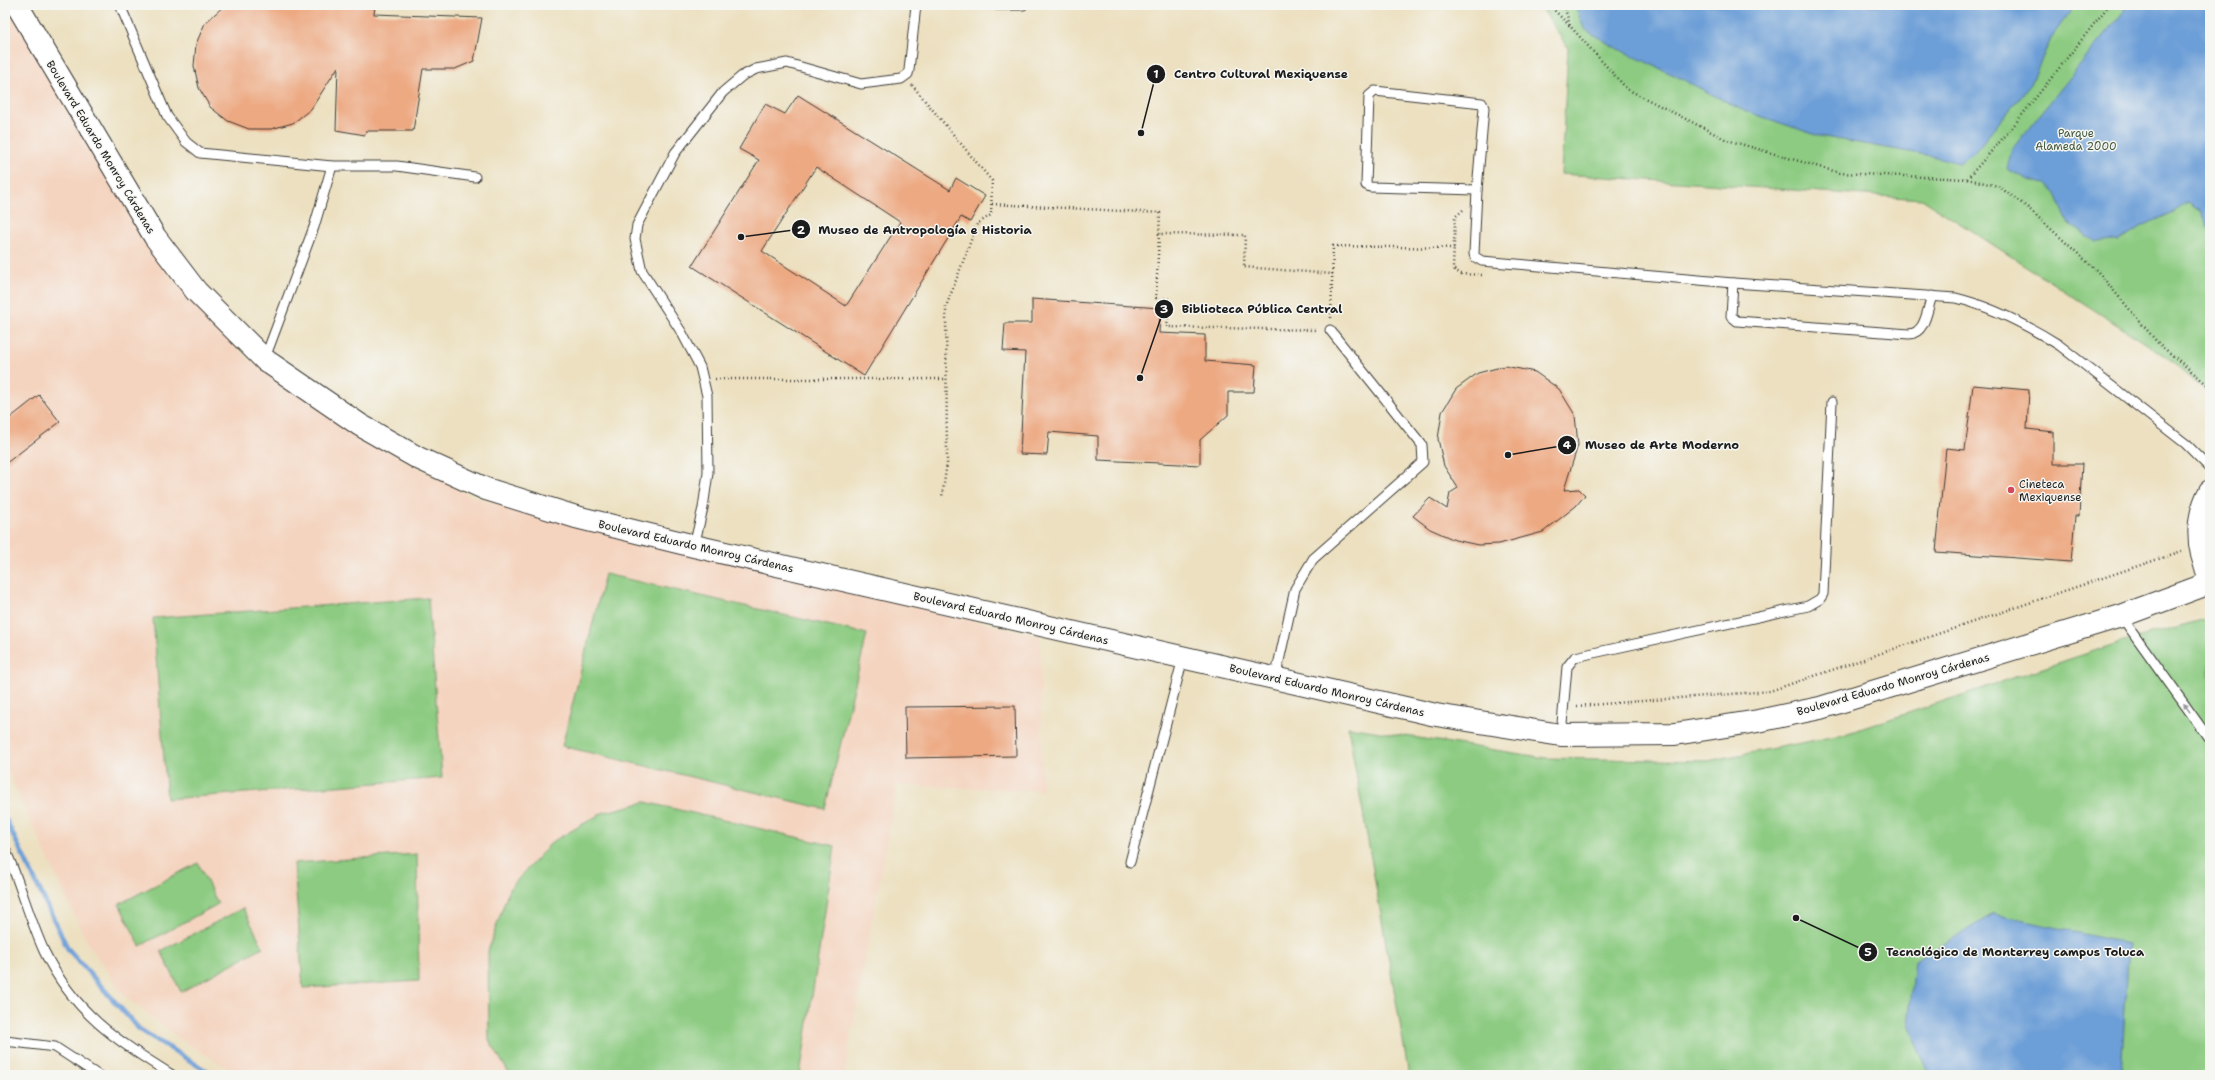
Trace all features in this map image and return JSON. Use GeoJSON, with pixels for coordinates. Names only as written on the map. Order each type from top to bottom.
{"type":"FeatureCollection","features":[{"type":"Feature","properties":{"kind":"main road","name":"Boulevard Eduardo Monroy Cárdenas"},"geometry":{"type":"LineString","coordinates":[[17,5],[155,237],[196,291],[265,360],[360,425],[418,458],[486,489],[576,517],[694,546],[1436,715],[1561,735],[1675,734],[1766,720],[1820,708],[2121,616],[2210,583]]}},
{"type":"Feature","properties":{"kind":"main road"},"geometry":{"type":"LineString","coordinates":[[2210,491],[2202,509],[2199,545],[2204,564],[2210,578]]}},
{"type":"Feature","properties":{"kind":"lane"},"geometry":{"type":"LineString","coordinates":[[120,5],[167,116],[186,142],[200,152],[332,166],[397,166],[476,177]]}},
{"type":"Feature","properties":{"kind":"lane"},"geometry":{"type":"LineString","coordinates":[[694,546],[703,508],[708,473],[707,396],[700,367],[682,333],[642,271],[636,245],[637,224],[676,153],[723,92],[742,76],[756,69],[787,63],[861,84],[878,83],[905,77],[909,70],[916,5]]}},
{"type":"Feature","properties":{"kind":"lane"},"geometry":{"type":"LineString","coordinates":[[997,5],[1023,5]]}},
{"type":"Feature","properties":{"kind":"lane"},"geometry":{"type":"LineString","coordinates":[[1477,190],[1370,187],[1365,182],[1370,96],[1375,91],[1482,103],[1484,108],[1482,148],[1477,190],[1473,248],[1475,258],[1478,260],[1733,283],[1956,298],[1979,304],[2036,331],[2059,345],[2186,444],[2210,468]]}},
{"type":"Feature","properties":{"kind":"lane"},"geometry":{"type":"LineString","coordinates":[[265,360],[314,226],[332,166]]}},
{"type":"Feature","properties":{"kind":"lane"},"geometry":{"type":"LineString","coordinates":[[1733,283],[1731,316],[1737,321],[1909,334],[1914,334],[1921,329],[1932,296]]}},
{"type":"Feature","properties":{"kind":"lane"},"geometry":{"type":"LineString","coordinates":[[1275,678],[1295,589],[1313,559],[1423,462],[1422,445],[1330,330]]}},
{"type":"Feature","properties":{"kind":"lane"},"geometry":{"type":"LineString","coordinates":[[1561,735],[1567,667],[1575,657],[1808,606],[1820,599],[1823,594],[1832,402]]}},
{"type":"Feature","properties":{"kind":"lane"},"geometry":{"type":"LineString","coordinates":[[2121,616],[2210,740]]}},
{"type":"Feature","properties":{"kind":"lane"},"geometry":{"type":"LineString","coordinates":[[1130,862],[1183,658]]}},
{"type":"Feature","properties":{"kind":"lane"},"geometry":{"type":"LineString","coordinates":[[5,848],[42,947],[65,988],[98,1025],[121,1043],[172,1075]]}},
{"type":"Feature","properties":{"kind":"lane"},"geometry":{"type":"LineString","coordinates":[[5,1041],[55,1047],[98,1075]]}},
{"type":"Feature","properties":{"kind":"path"},"geometry":{"type":"LineString","coordinates":[[1549,5],[1627,89],[1727,140],[1840,173],[1967,179],[1998,186],[2027,207],[2098,272],[2158,343],[2210,387]]}},
{"type":"Feature","properties":{"kind":"path"},"geometry":{"type":"LineString","coordinates":[[1564,5],[1570,26]]}},
{"type":"Feature","properties":{"kind":"path"},"geometry":{"type":"LineString","coordinates":[[1967,179],[2011,129],[2109,5]]}},
{"type":"Feature","properties":{"kind":"path"},"geometry":{"type":"LineString","coordinates":[[905,77],[992,181],[991,215],[977,224],[946,307],[947,463],[942,497]]}},
{"type":"Feature","properties":{"kind":"path"},"geometry":{"type":"LineString","coordinates":[[992,204],[1160,213],[1156,298],[1168,298],[1168,327],[1330,330],[1333,246],[1454,248]]}},
{"type":"Feature","properties":{"kind":"path"},"geometry":{"type":"LineString","coordinates":[[1463,210],[1455,217],[1453,269],[1461,274],[1490,276]]}},
{"type":"Feature","properties":{"kind":"path"},"geometry":{"type":"LineString","coordinates":[[1159,234],[1245,235],[1244,267],[1333,274]]}},
{"type":"Feature","properties":{"kind":"path"},"geometry":{"type":"LineString","coordinates":[[703,379],[947,379]]}},
{"type":"Feature","properties":{"kind":"path"},"geometry":{"type":"LineString","coordinates":[[1569,707],[1770,692],[2199,545]]}},
{"type":"Feature","properties":{"kind":"shaded area"},"geometry":{"type":"Polygon","coordinates":[[[5,5],[9,7],[170,277],[249,360],[359,436],[470,496],[1040,637],[1042,791],[897,785],[844,1075],[240,1075],[181,1040],[124,995],[87,942],[5,766],[5,5]]]}},
{"type":"Feature","properties":{"kind":"green space","name":"Parque Alameda 2000"},"geometry":{"type":"Polygon","coordinates":[[[1540,5],[2210,5],[2210,395],[2167,357],[1922,199],[1561,174],[1568,48],[1540,5]]]}},
{"type":"Feature","properties":{"kind":"green space"},"geometry":{"type":"Polygon","coordinates":[[[605,574],[867,634],[825,809],[562,746],[605,574]]]}},
{"type":"Feature","properties":{"kind":"green space"},"geometry":{"type":"Polygon","coordinates":[[[428,598],[442,778],[167,799],[153,618],[428,598]]]}},
{"type":"Feature","properties":{"kind":"green space"},"geometry":{"type":"Polygon","coordinates":[[[2206,619],[2210,622],[2210,1075],[1409,1075],[1348,727],[1546,758],[1708,761],[1842,735],[2124,641],[2206,619]]]}},
{"type":"Feature","properties":{"kind":"green space"},"geometry":{"type":"Polygon","coordinates":[[[645,802],[835,846],[800,1075],[510,1075],[489,1040],[488,951],[509,889],[552,842],[602,813],[645,802]]]}},
{"type":"Feature","properties":{"kind":"green space"},"geometry":{"type":"Polygon","coordinates":[[[417,854],[419,981],[303,988],[294,863],[417,854]]]}},
{"type":"Feature","properties":{"kind":"green space"},"geometry":{"type":"Polygon","coordinates":[[[198,863],[218,904],[140,946],[119,904],[198,863]]]}},
{"type":"Feature","properties":{"kind":"green space"},"geometry":{"type":"Polygon","coordinates":[[[243,908],[263,947],[181,992],[161,951],[243,908]]]}},
{"type":"Feature","properties":{"kind":"water"},"geometry":{"type":"Polygon","coordinates":[[[1575,5],[2075,5],[2051,38],[2031,84],[1973,154],[1959,163],[1932,156],[1819,136],[1742,110],[1678,77],[1616,48],[1584,29],[1575,5]]]}},
{"type":"Feature","properties":{"kind":"water"},"geometry":{"type":"Polygon","coordinates":[[[2129,5],[2210,5],[2210,231],[2200,210],[2188,202],[2174,212],[2140,227],[2119,241],[2096,242],[2068,223],[2056,194],[2045,184],[2029,180],[2007,169],[2012,149],[2129,5]]]}},
{"type":"Feature","properties":{"kind":"water"},"geometry":{"type":"Polygon","coordinates":[[[1993,914],[2129,944],[2121,1075],[1930,1075],[1908,1025],[1915,961],[1993,914]]]}},
{"type":"Feature","properties":{"kind":"building"},"geometry":{"type":"Polygon","coordinates":[[[225,5],[375,5],[374,14],[482,18],[474,61],[455,69],[423,69],[413,131],[366,131],[365,135],[336,130],[338,67],[311,109],[293,123],[271,129],[249,129],[228,121],[210,107],[199,88],[194,66],[196,44],[205,23],[225,5]]]}},
{"type":"Feature","properties":{"kind":"building"},"geometry":{"type":"Polygon","coordinates":[[[798,95],[950,190],[956,178],[985,196],[970,222],[961,217],[864,376],[692,266],[759,160],[739,149],[765,104],[785,114],[798,95]],[[816,167],[762,251],[846,306],[900,222],[816,167]]]}},
{"type":"Feature","properties":{"kind":"building"},"geometry":{"type":"Polygon","coordinates":[[[1032,299],[1160,308],[1159,333],[1205,335],[1205,361],[1256,365],[1254,392],[1228,392],[1228,415],[1200,440],[1200,465],[1098,460],[1098,436],[1049,432],[1047,455],[1020,454],[1025,352],[1003,351],[1005,323],[1032,323],[1032,299]]]}},
{"type":"Feature","properties":{"kind":"building"},"geometry":{"type":"Polygon","coordinates":[[[1505,366],[1535,372],[1559,389],[1575,415],[1578,445],[1564,490],[1579,489],[1585,495],[1576,506],[1543,532],[1499,544],[1478,545],[1455,540],[1430,529],[1413,516],[1430,498],[1447,509],[1450,493],[1458,488],[1444,466],[1438,439],[1442,412],[1456,389],[1478,373],[1505,366]]]}},
{"type":"Feature","properties":{"kind":"building","name":"Cineteca Mexiquense"},"geometry":{"type":"Polygon","coordinates":[[[1973,385],[2029,390],[2027,429],[2053,432],[2053,464],[2082,464],[2079,516],[2075,516],[2071,562],[1936,552],[1946,448],[1965,450],[1973,385]]]}},
{"type":"Feature","properties":{"kind":"building"},"geometry":{"type":"Polygon","coordinates":[[[39,395],[60,422],[5,464],[5,422],[39,395]]]}},
{"type":"Feature","properties":{"kind":"building"},"geometry":{"type":"Polygon","coordinates":[[[1015,706],[1016,756],[906,758],[905,707],[1015,706]]]}},
{"type":"Feature","properties":{"kind":"waterway"},"geometry":{"type":"LineString","coordinates":[[5,818],[68,949],[139,1029],[213,1075]]}},
{"type":"Feature","properties":{"kind":"place","name":"Centro Cultural Mexiquense"},"geometry":{"type":"Point","coordinates":[1141,133]}},
{"type":"Feature","properties":{"kind":"place","name":"Museo de Antropología e Historia"},"geometry":{"type":"Point","coordinates":[741,237]}},
{"type":"Feature","properties":{"kind":"place","name":"Biblioteca Pública Central"},"geometry":{"type":"Point","coordinates":[1140,378]}},
{"type":"Feature","properties":{"kind":"place","name":"Museo de Arte Moderno"},"geometry":{"type":"Point","coordinates":[1508,455]}},
{"type":"Feature","properties":{"kind":"place","name":"Cineteca Mexiquense"},"geometry":{"type":"Point","coordinates":[2011,490]}},
{"type":"Feature","properties":{"kind":"place","name":"Tecnológico de Monterrey campus Toluca"},"geometry":{"type":"Point","coordinates":[1796,918]}}]}
